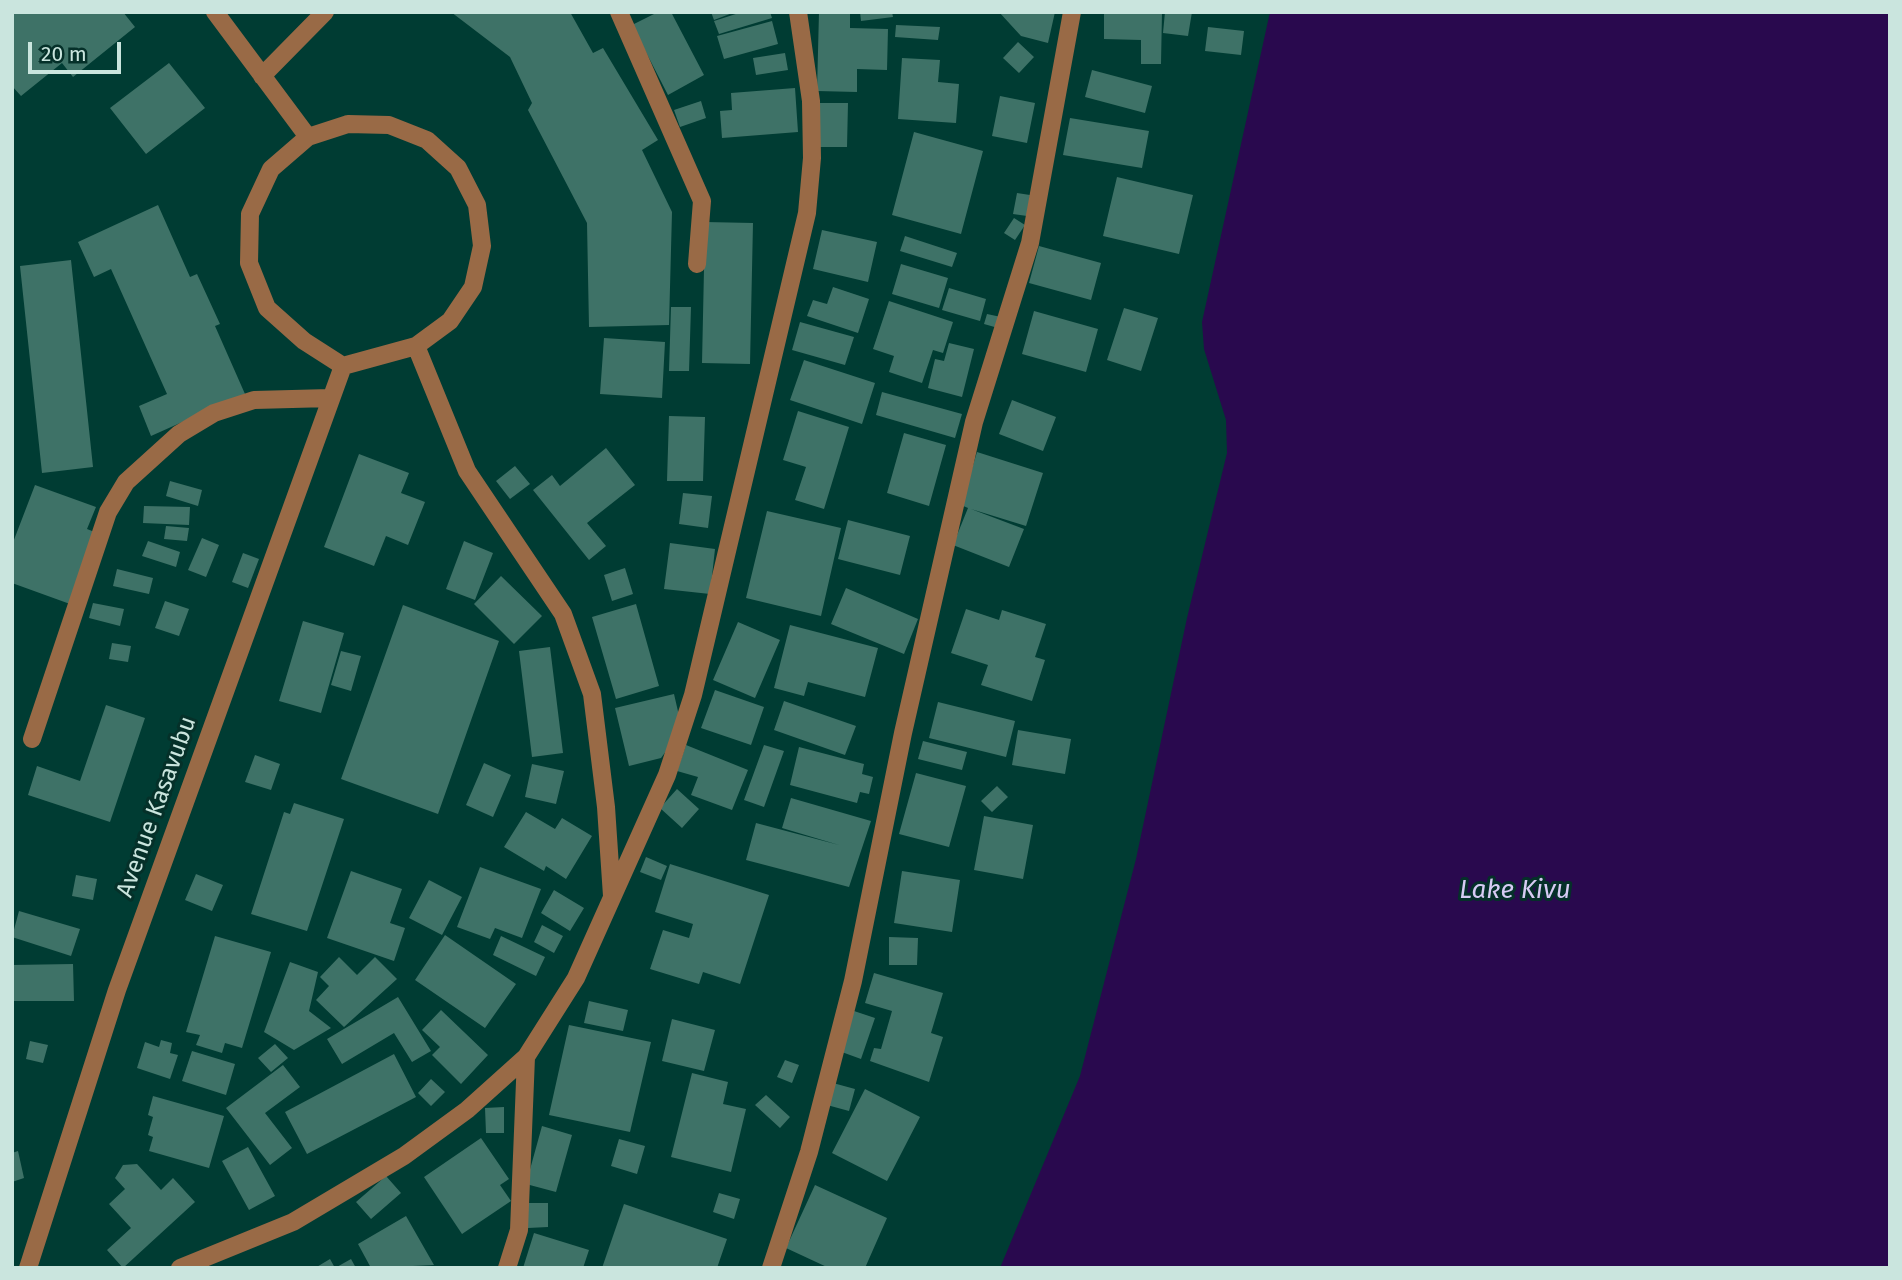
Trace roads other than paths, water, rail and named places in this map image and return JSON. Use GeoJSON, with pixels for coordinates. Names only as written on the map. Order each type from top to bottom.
{"type":"FeatureCollection","features":[{"type":"Feature","properties":{"kind":"street"},"geometry":{"type":"LineString","coordinates":[[215,12],[308,138]]}},
{"type":"Feature","properties":{"kind":"street"},"geometry":{"type":"LineString","coordinates":[[262,76],[325,12]]}},
{"type":"Feature","properties":{"kind":"street"},"geometry":{"type":"LineString","coordinates":[[619,12],[702,201],[697,264]]}},
{"type":"Feature","properties":{"kind":"street"},"geometry":{"type":"LineString","coordinates":[[180,1268],[293,1222],[404,1156],[467,1110],[526,1057],[576,978],[667,775],[693,695],[807,213],[811,101],[799,12]]}},
{"type":"Feature","properties":{"kind":"street"},"geometry":{"type":"LineString","coordinates":[[771,1268],[809,1152],[853,981],[903,733],[974,422],[1030,243],[1072,12]]}},
{"type":"Feature","properties":{"kind":"street"},"geometry":{"type":"LineString","coordinates":[[348,124],[389,125],[427,140],[458,168],[471,193],[477,205],[482,246],[472,287],[450,321],[416,346],[343,366],[304,341],[267,308],[249,263],[250,214],[271,170],[308,138],[348,124]]}},
{"type":"Feature","properties":{"kind":"street"},"geometry":{"type":"LineString","coordinates":[[416,346],[467,471],[563,614],[592,694],[606,807],[612,900]]}},
{"type":"Feature","properties":{"kind":"street","name":"Avenue Kasavubu"},"geometry":{"type":"LineString","coordinates":[[28,1268],[117,990],[343,366]]}},
{"type":"Feature","properties":{"kind":"street"},"geometry":{"type":"LineString","coordinates":[[32,739],[108,512],[126,482],[179,433],[214,413],[254,400],[330,398]]}},
{"type":"Feature","properties":{"kind":"street"},"geometry":{"type":"LineString","coordinates":[[507,1268],[519,1230],[526,1057]]}},
{"type":"Feature","properties":{"kind":"water","name":"Lake Kivu"},"geometry":{"type":"Polygon","coordinates":[[[1270,12],[1890,12],[1890,1268],[1000,1268],[1080,1076],[1136,859],[1187,618],[1227,453],[1226,420],[1204,349],[1202,322],[1270,12]]]}}]}
